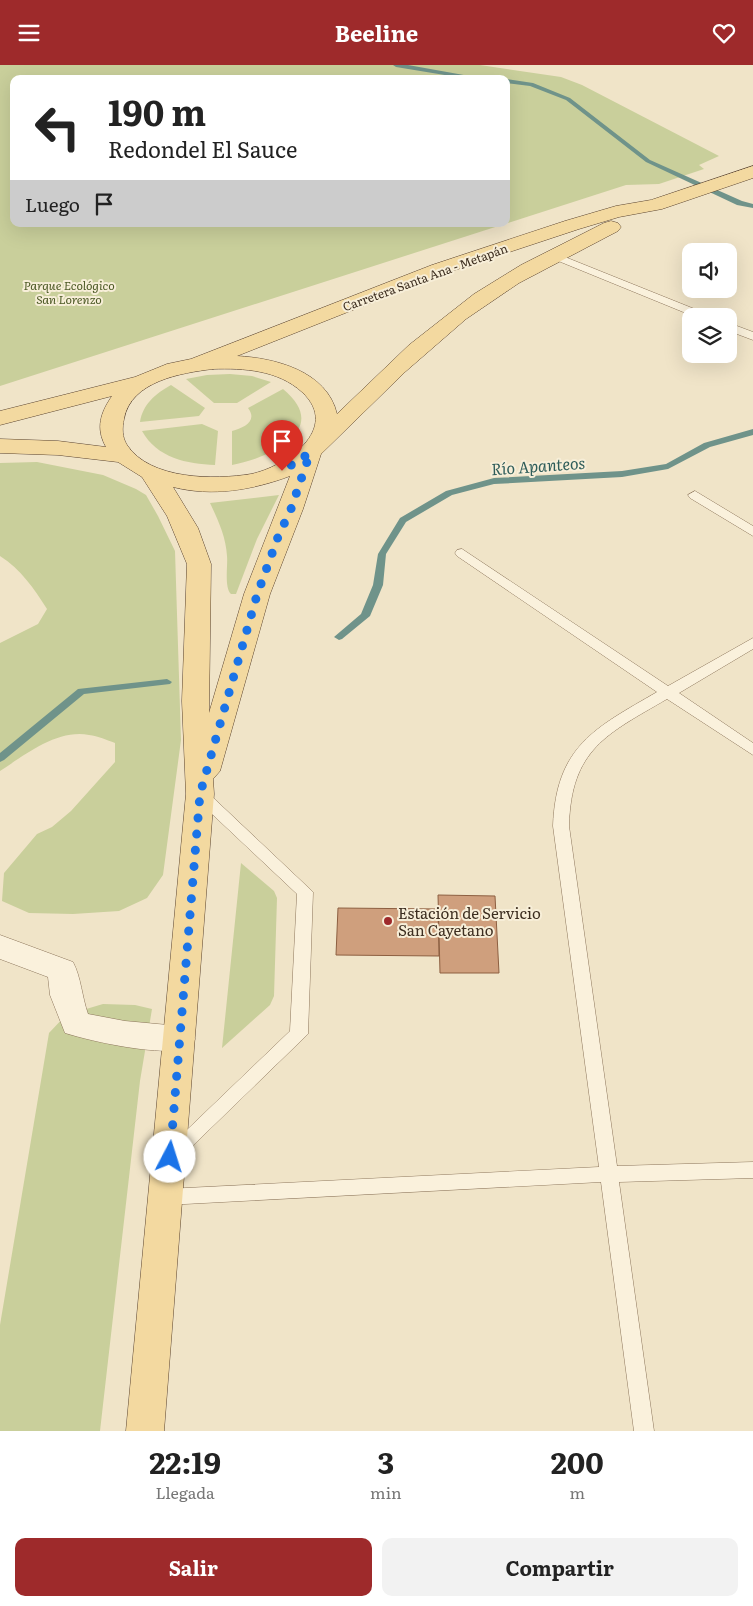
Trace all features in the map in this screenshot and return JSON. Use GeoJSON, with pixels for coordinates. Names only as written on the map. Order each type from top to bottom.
{"type":"FeatureCollection","features":[{"type":"Feature","properties":{"kind":"main road","name":"Carretera Santa Ana - Metapán"},"geometry":{"type":"LineString","coordinates":[[199,363],[439,269],[590,220],[655,205],[748,173]]}},
{"type":"Feature","properties":{"kind":"main road","name":"Carretera Santa Ana - Metapán"},"geometry":{"type":"LineString","coordinates":[[313,450],[418,347],[483,297],[555,256],[655,205]]}},
{"type":"Feature","properties":{"kind":"main road"},"geometry":{"type":"LineString","coordinates":[[0,419],[145,381],[170,370],[199,363],[229,361],[251,363],[278,370],[300,380],[317,395],[326,411],[325,429],[313,450],[257,595],[200,794]]}},
{"type":"Feature","properties":{"kind":"main road"},"geometry":{"type":"LineString","coordinates":[[145,381],[126,395],[112,416],[112,435],[124,456],[151,473],[187,483],[236,483],[282,471],[313,450]]}},
{"type":"Feature","properties":{"kind":"main road"},"geometry":{"type":"LineString","coordinates":[[0,446],[58,448],[124,456]]}},
{"type":"Feature","properties":{"kind":"main road"},"geometry":{"type":"LineString","coordinates":[[146,1431],[200,794],[195,701],[199,564],[194,546],[173,503],[151,473]]}},
{"type":"Feature","properties":{"kind":"street"},"geometry":{"type":"LineString","coordinates":[[0,947],[62,969],[66,995],[76,1025],[125,1034],[179,1039]]}},
{"type":"Feature","properties":{"kind":"lane"},"geometry":{"type":"LineString","coordinates":[[555,256],[683,308]]}},
{"type":"Feature","properties":{"kind":"lane"},"geometry":{"type":"LineString","coordinates":[[737,330],[753,336]]}},
{"type":"Feature","properties":{"kind":"lane"},"geometry":{"type":"LineString","coordinates":[[695,495],[753,532]]}},
{"type":"Feature","properties":{"kind":"lane"},"geometry":{"type":"LineString","coordinates":[[462,553],[753,750]]}},
{"type":"Feature","properties":{"kind":"lane"},"geometry":{"type":"LineString","coordinates":[[644,1431],[561,825],[561,797],[571,769],[587,745],[608,727],[753,643]]}},
{"type":"Feature","properties":{"kind":"lane"},"geometry":{"type":"LineString","coordinates":[[170,1157],[299,1035],[306,892],[200,794]]}},
{"type":"Feature","properties":{"kind":"lane"},"geometry":{"type":"LineString","coordinates":[[166,1197],[610,1174],[753,1170]]}},
{"type":"Feature","properties":{"kind":"green space","name":"Parque Ecológico San Lorenzo"},"geometry":{"type":"Polygon","coordinates":[[[0,65],[480,65],[561,77],[582,85],[719,156],[699,165],[704,169],[659,184],[626,185],[510,223],[510,75],[10,75],[10,227],[496,227],[0,386],[0,65]]]}},
{"type":"Feature","properties":{"kind":"green space"},"geometry":{"type":"Polygon","coordinates":[[[230,374],[252,376],[271,382],[237,403],[214,403],[186,379],[207,375],[230,374]]]}},
{"type":"Feature","properties":{"kind":"green space"},"geometry":{"type":"Polygon","coordinates":[[[171,385],[205,408],[199,416],[140,422],[144,410],[151,400],[171,385]]]}},
{"type":"Feature","properties":{"kind":"green space"},"geometry":{"type":"Polygon","coordinates":[[[283,389],[297,404],[301,417],[299,429],[290,440],[278,449],[263,456],[232,465],[232,431],[248,423],[251,413],[248,408],[283,389]]]}},
{"type":"Feature","properties":{"kind":"green space"},"geometry":{"type":"Polygon","coordinates":[[[202,424],[218,431],[215,465],[194,463],[174,458],[156,448],[142,431],[202,424]]]}},
{"type":"Feature","properties":{"kind":"green space"},"geometry":{"type":"Polygon","coordinates":[[[37,462],[103,475],[146,495],[175,551],[181,740],[163,875],[147,898],[119,911],[73,914],[29,913],[2,901],[4,873],[37,834],[52,827],[71,811],[115,762],[115,743],[96,736],[77,734],[65,736],[42,745],[0,771],[0,643],[38,624],[47,609],[21,573],[0,556],[0,463],[37,462]]]}},
{"type":"Feature","properties":{"kind":"green space"},"geometry":{"type":"Polygon","coordinates":[[[279,495],[257,539],[236,594],[231,594],[227,582],[225,542],[219,522],[210,503],[279,495]]]}},
{"type":"Feature","properties":{"kind":"green space"},"geometry":{"type":"Polygon","coordinates":[[[241,863],[274,891],[277,898],[274,996],[270,1005],[222,1048],[241,863]]]}},
{"type":"Feature","properties":{"kind":"green space"},"geometry":{"type":"Polygon","coordinates":[[[103,1004],[135,1005],[152,1009],[140,1081],[100,1431],[0,1431],[0,1325],[49,1033],[66,1015],[103,1004]]]}},
{"type":"Feature","properties":{"kind":"building"},"geometry":{"type":"Polygon","coordinates":[[[438,895],[495,896],[499,973],[440,973],[438,895]]]}},
{"type":"Feature","properties":{"kind":"building","name":"Estación de Servicio San Cayetano"},"geometry":{"type":"Polygon","coordinates":[[[338,908],[438,909],[439,956],[336,955],[338,908]]]}},
{"type":"Feature","properties":{"kind":"waterway"},"geometry":{"type":"LineString","coordinates":[[396,65],[458,75]]}},
{"type":"Feature","properties":{"kind":"waterway"},"geometry":{"type":"LineString","coordinates":[[510,81],[531,84],[568,99],[648,161],[740,203],[753,206]]}},
{"type":"Feature","properties":{"kind":"waterway","name":"Río Apanteos"},"geometry":{"type":"LineString","coordinates":[[339,637],[365,616],[378,585],[382,554],[403,520],[449,493],[494,481],[622,474],[668,466],[707,445],[753,432]]}},
{"type":"Feature","properties":{"kind":"waterway","name":"Río Apanteos"},"geometry":{"type":"LineString","coordinates":[[0,758],[81,691],[167,682]]}},
{"type":"Feature","properties":{"kind":"place","name":"Estación de Servicio San Cayetano"},"geometry":{"type":"Point","coordinates":[388,921]}},
{"type":"Feature","properties":{"kind":"route"},"geometry":{"type":"LineString","coordinates":[[170,1157],[200,794],[257,595],[278,537],[291,509],[310,453],[282,471]]}}]}
